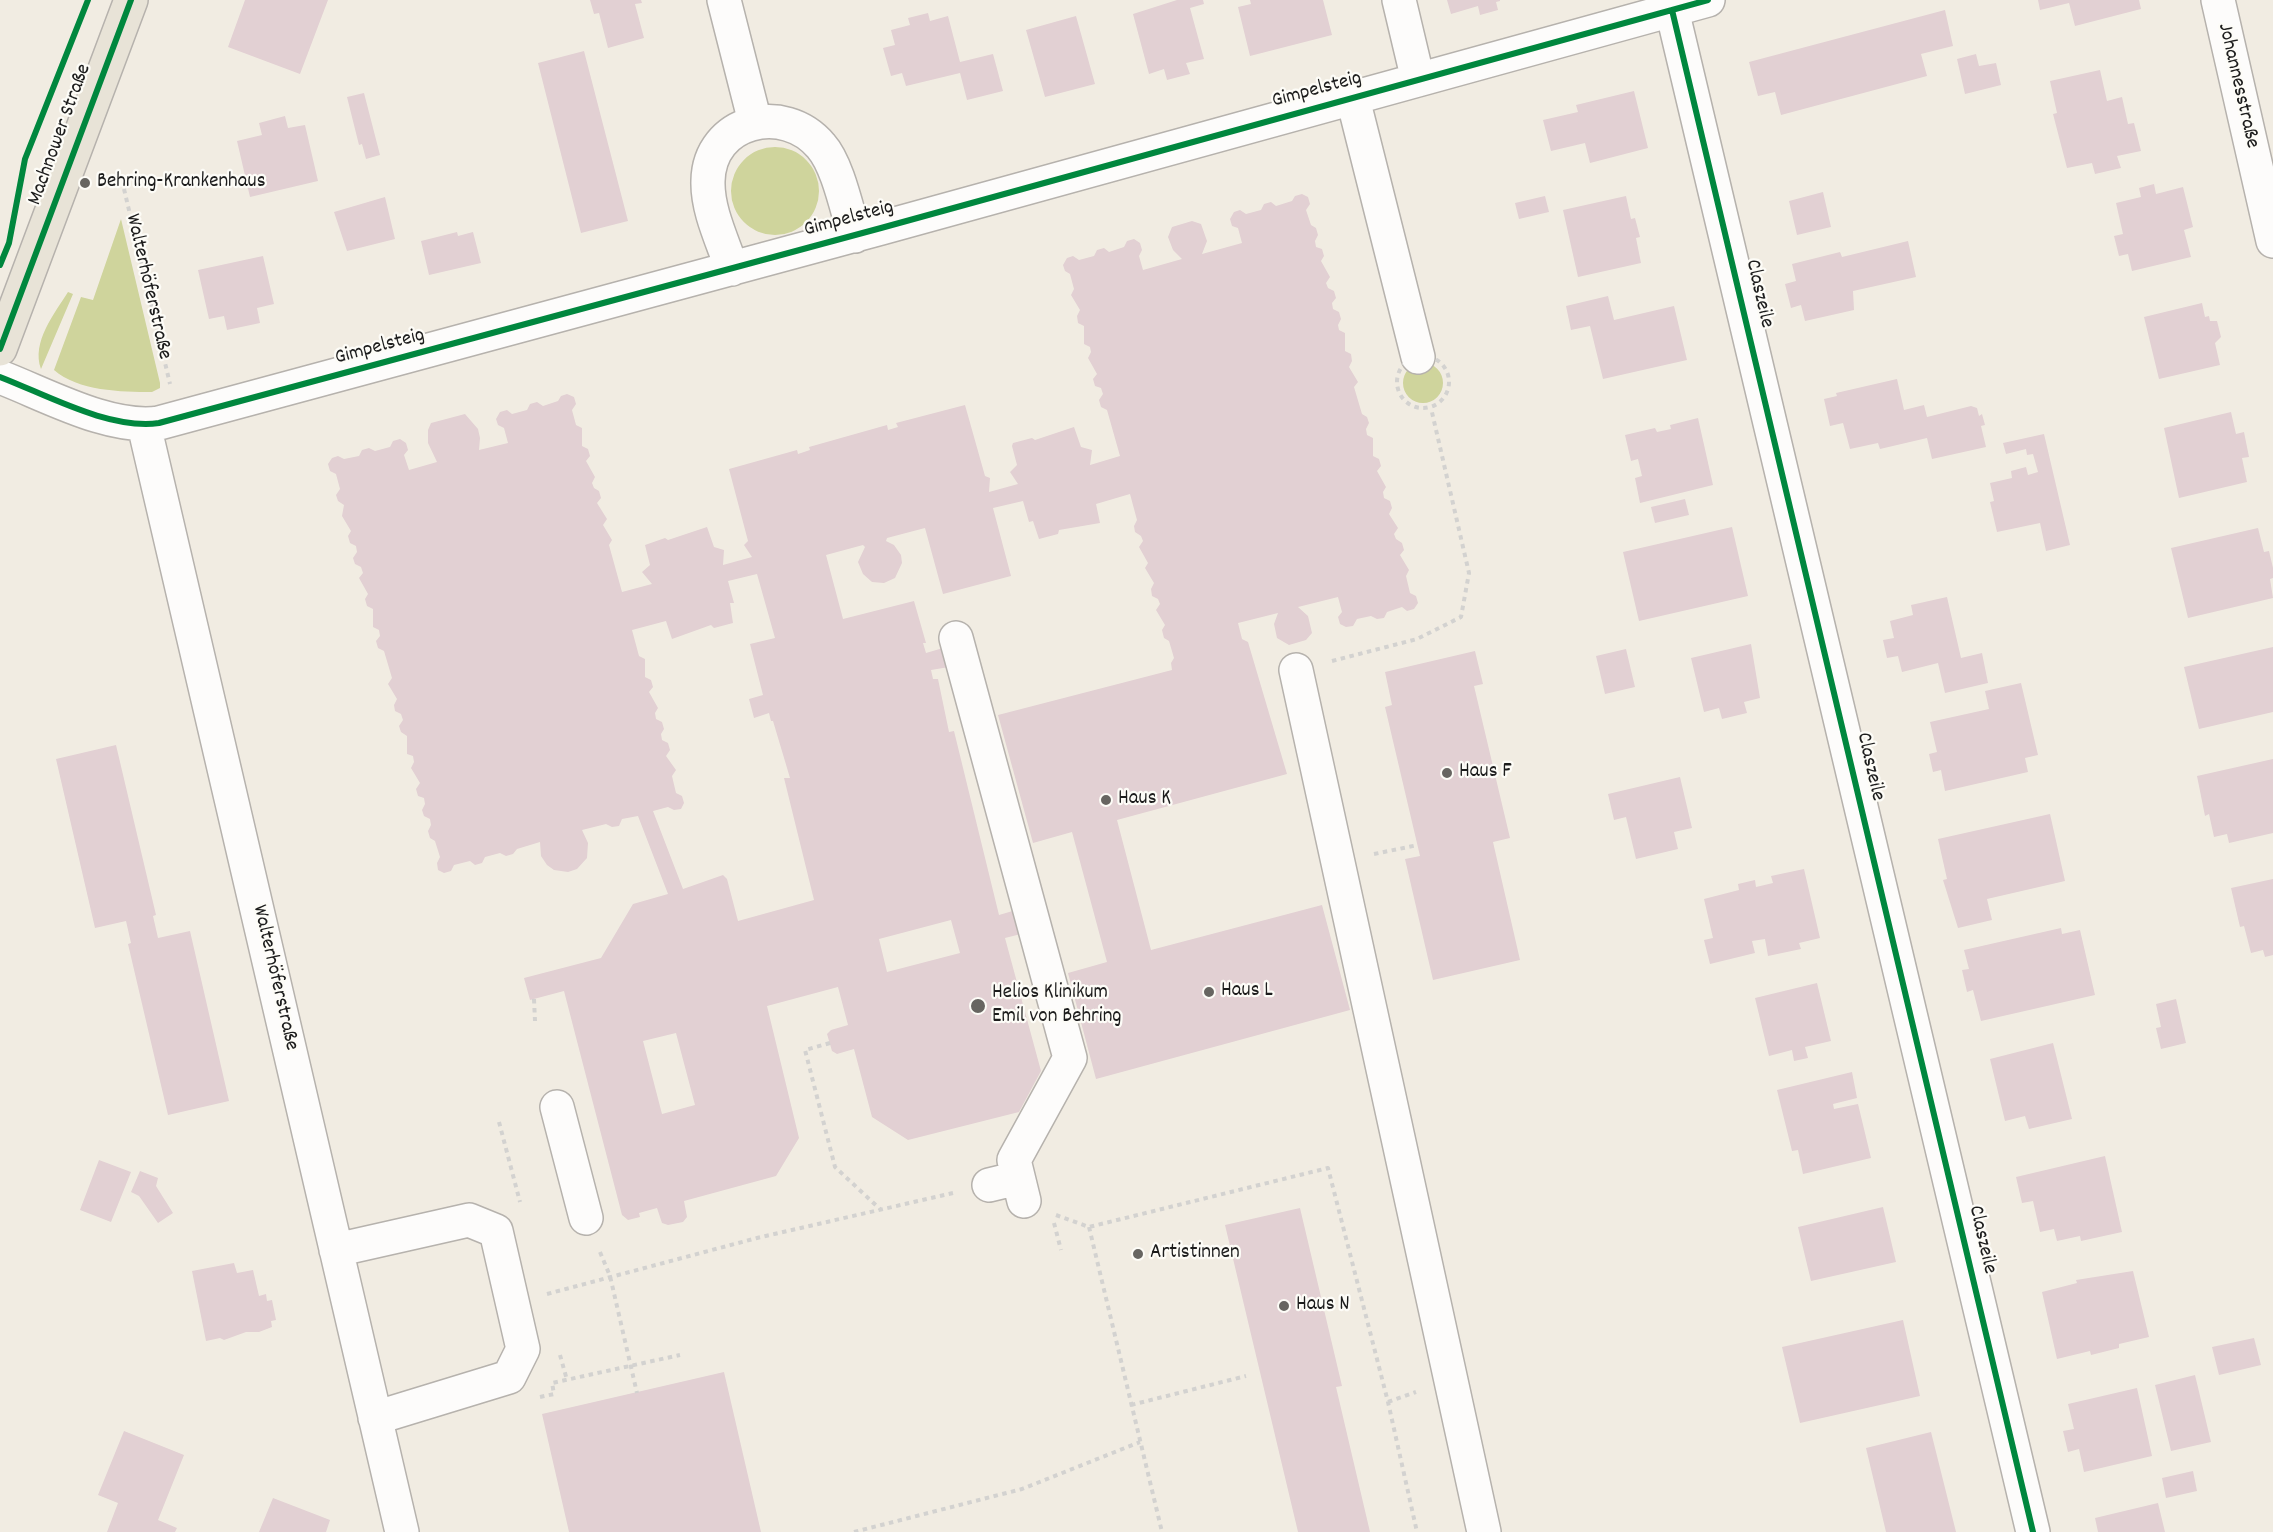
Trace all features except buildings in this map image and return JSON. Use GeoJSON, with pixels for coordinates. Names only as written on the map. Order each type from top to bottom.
{"type":"FeatureCollection","features":[{"type":"Feature","properties":{"kind":"main road","name":"Machnower Straße"},"geometry":{"type":"LineString","coordinates":[[0,349],[130,0]]}},
{"type":"Feature","properties":{"kind":"street"},"geometry":{"type":"LineString","coordinates":[[724,0],[755,122]]}},
{"type":"Feature","properties":{"kind":"street"},"geometry":{"type":"LineString","coordinates":[[1399,0],[1418,80]]}},
{"type":"Feature","properties":{"kind":"street","name":"Gimpelsteig"},"geometry":{"type":"LineString","coordinates":[[0,376],[98,416],[144,425],[251,400],[855,236],[1708,0]]}},
{"type":"Feature","properties":{"kind":"street","name":"Johannesstraße"},"geometry":{"type":"LineString","coordinates":[[2218,0],[2273,241]]}},
{"type":"Feature","properties":{"kind":"street","name":"Claszeile"},"geometry":{"type":"LineString","coordinates":[[1672,10],[2033,1532]]}},
{"type":"Feature","properties":{"kind":"street"},"geometry":{"type":"LineString","coordinates":[[1353,99],[1418,357]]}},
{"type":"Feature","properties":{"kind":"street"},"geometry":{"type":"LineString","coordinates":[[732,269],[710,201],[708,181],[711,161],[721,145],[735,131],[755,122],[773,120],[792,124],[809,134],[823,148],[855,236]]}},
{"type":"Feature","properties":{"kind":"street","name":"Walterhöferstraße"},"geometry":{"type":"LineString","coordinates":[[144,425],[402,1532]]}},
{"type":"Feature","properties":{"kind":"street"},"geometry":{"type":"LineString","coordinates":[[956,638],[1070,1058],[1014,1160],[1010,1188]]}},
{"type":"Feature","properties":{"kind":"street"},"geometry":{"type":"LineString","coordinates":[[1296,670],[1484,1532]]}},
{"type":"Feature","properties":{"kind":"street"},"geometry":{"type":"LineString","coordinates":[[557,1107],[586,1218]]}},
{"type":"Feature","properties":{"kind":"street"},"geometry":{"type":"LineString","coordinates":[[336,1250],[469,1220],[496,1230],[523,1349],[509,1377],[375,1418]]}},
{"type":"Feature","properties":{"kind":"path"},"geometry":{"type":"LineString","coordinates":[[1296,670],[1417,639],[1461,617],[1469,573],[1431,408]]}},
{"type":"Feature","properties":{"kind":"path"},"geometry":{"type":"LineString","coordinates":[[1338,862],[1418,845]]}},
{"type":"Feature","properties":{"kind":"path"},"geometry":{"type":"LineString","coordinates":[[534,999],[535,1021]]}},
{"type":"Feature","properties":{"kind":"path"},"geometry":{"type":"LineString","coordinates":[[830,1043],[805,1050],[835,1167],[882,1210]]}},
{"type":"Feature","properties":{"kind":"path"},"geometry":{"type":"LineString","coordinates":[[1061,1250],[1052,1213],[1089,1227],[1328,1168],[1388,1402],[1417,1532]]}},
{"type":"Feature","properties":{"kind":"path"},"geometry":{"type":"LineString","coordinates":[[544,1294],[757,1238],[882,1210],[1010,1188]]}},
{"type":"Feature","properties":{"kind":"path"},"geometry":{"type":"LineString","coordinates":[[1089,1227],[1162,1532]]}},
{"type":"Feature","properties":{"kind":"path"},"geometry":{"type":"LineString","coordinates":[[610,1276],[636,1393]]}},
{"type":"Feature","properties":{"kind":"path"},"geometry":{"type":"LineString","coordinates":[[532,1399],[554,1394],[552,1383],[680,1355]]}},
{"type":"Feature","properties":{"kind":"path"},"geometry":{"type":"LineString","coordinates":[[1131,1405],[1246,1376]]}},
{"type":"Feature","properties":{"kind":"path"},"geometry":{"type":"LineString","coordinates":[[854,1532],[1022,1489],[1140,1442]]}},
{"type":"Feature","properties":{"kind":"green space"},"geometry":{"type":"Polygon","coordinates":[[[775,147],[800,154],[812,166],[819,191],[812,216],[800,228],[775,235],[750,228],[738,216],[731,191],[738,166],[750,154],[775,147]]]}},
{"type":"Feature","properties":{"kind":"green space"},"geometry":{"type":"Polygon","coordinates":[[[121,219],[160,383],[160,388],[152,392],[100,389],[75,382],[54,370],[81,297],[93,300],[121,219]]]}},
{"type":"Feature","properties":{"kind":"green space"},"geometry":{"type":"Polygon","coordinates":[[[68,292],[73,294],[41,369],[39,349],[42,338],[51,318],[68,292]]]}},
{"type":"Feature","properties":{"kind":"green space"},"geometry":{"type":"Polygon","coordinates":[[[1423,363],[1431,364],[1437,369],[1442,375],[1442,391],[1437,397],[1431,402],[1423,403],[1415,402],[1409,397],[1404,391],[1403,383],[1404,375],[1409,369],[1415,364],[1423,363]]]}},
{"type":"Feature","properties":{"kind":"cycle path"},"geometry":{"type":"LineString","coordinates":[[0,265],[9,243],[25,159],[88,0]]}},
{"type":"Feature","properties":{"kind":"cycle path"},"geometry":{"type":"LineString","coordinates":[[0,349],[131,0]]}},
{"type":"Feature","properties":{"kind":"cycle path"},"geometry":{"type":"LineString","coordinates":[[0,377],[99,416],[140,424],[159,423],[881,228],[1708,0]]}},
{"type":"Feature","properties":{"kind":"cycle path"},"geometry":{"type":"LineString","coordinates":[[1672,10],[2033,1532]]}},
{"type":"Feature","properties":{"kind":"place","name":"Behring-Krankenhaus"},"geometry":{"type":"Point","coordinates":[85,183]}},
{"type":"Feature","properties":{"kind":"place","name":"Haus F"},"geometry":{"type":"Point","coordinates":[1447,773]}},
{"type":"Feature","properties":{"kind":"place","name":"Haus K"},"geometry":{"type":"Point","coordinates":[1106,800]}},
{"type":"Feature","properties":{"kind":"place","name":"Haus L"},"geometry":{"type":"Point","coordinates":[1209,992]}},
{"type":"Feature","properties":{"kind":"place","name":"Helios Klinikum Emil von Behring"},"geometry":{"type":"Point","coordinates":[978,1006]}},
{"type":"Feature","properties":{"kind":"place","name":"Artistinnen"},"geometry":{"type":"Point","coordinates":[1138,1254]}},
{"type":"Feature","properties":{"kind":"place","name":"Haus N"},"geometry":{"type":"Point","coordinates":[1284,1306]}}]}
